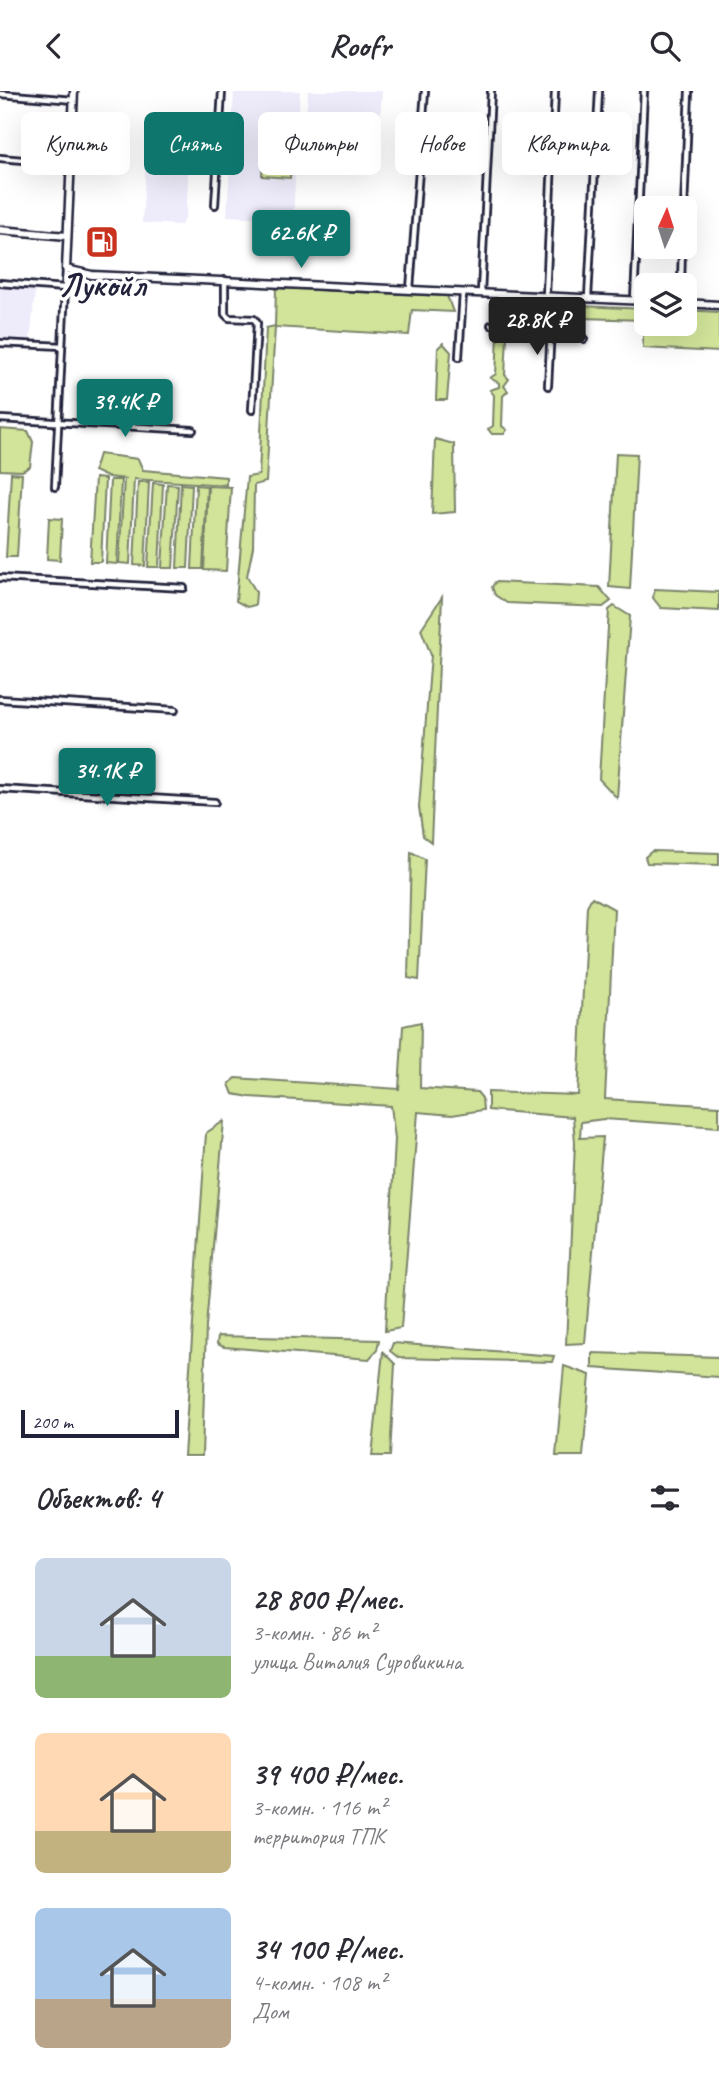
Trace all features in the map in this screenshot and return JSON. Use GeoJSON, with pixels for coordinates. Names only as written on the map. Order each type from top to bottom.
{"type":"FeatureCollection","features":[{"type":"Feature","properties":{"kind":"main road"},"geometry":{"type":"LineString","coordinates":[[73,112],[74,91]]}},
{"type":"Feature","properties":{"kind":"main road"},"geometry":{"type":"LineString","coordinates":[[70,175],[66,269],[92,275],[634,300]]}},
{"type":"Feature","properties":{"kind":"main road"},"geometry":{"type":"LineString","coordinates":[[0,230],[67,236]]}},
{"type":"Feature","properties":{"kind":"main road"},"geometry":{"type":"LineString","coordinates":[[697,304],[719,305]]}},
{"type":"Feature","properties":{"kind":"street"},"geometry":{"type":"LineString","coordinates":[[215,205],[222,91]]}},
{"type":"Feature","properties":{"kind":"street"},"geometry":{"type":"LineString","coordinates":[[410,289],[425,91]]}},
{"type":"Feature","properties":{"kind":"street"},"geometry":{"type":"LineString","coordinates":[[481,293],[491,91]]}},
{"type":"Feature","properties":{"kind":"street"},"geometry":{"type":"LineString","coordinates":[[546,296],[555,91]]}},
{"type":"Feature","properties":{"kind":"street"},"geometry":{"type":"LineString","coordinates":[[588,298],[599,91]]}},
{"type":"Feature","properties":{"kind":"street"},"geometry":{"type":"LineString","coordinates":[[635,273],[645,91]]}},
{"type":"Feature","properties":{"kind":"street"},"geometry":{"type":"LineString","coordinates":[[685,196],[689,91]]}},
{"type":"Feature","properties":{"kind":"street"},"geometry":{"type":"LineString","coordinates":[[0,94],[74,100]]}},
{"type":"Feature","properties":{"kind":"street"},"geometry":{"type":"LineString","coordinates":[[0,158],[21,160]]}},
{"type":"Feature","properties":{"kind":"street"},"geometry":{"type":"LineString","coordinates":[[55,487],[66,269]]}},
{"type":"Feature","properties":{"kind":"street"},"geometry":{"type":"LineString","coordinates":[[225,280],[225,314],[229,318],[254,319],[257,323],[252,410]]}},
{"type":"Feature","properties":{"kind":"street"},"geometry":{"type":"LineString","coordinates":[[0,283],[65,288]]}},
{"type":"Feature","properties":{"kind":"street"},"geometry":{"type":"LineString","coordinates":[[459,357],[463,292]]}},
{"type":"Feature","properties":{"kind":"street"},"geometry":{"type":"LineString","coordinates":[[530,327],[532,295]]}},
{"type":"Feature","properties":{"kind":"street"},"geometry":{"type":"LineString","coordinates":[[491,325],[570,329],[584,338]]}},
{"type":"Feature","properties":{"kind":"street"},"geometry":{"type":"LineString","coordinates":[[548,387],[551,328]]}},
{"type":"Feature","properties":{"kind":"street"},"geometry":{"type":"LineString","coordinates":[[0,343],[62,346]]}},
{"type":"Feature","properties":{"kind":"street"},"geometry":{"type":"LineString","coordinates":[[0,419],[193,430]]}},
{"type":"Feature","properties":{"kind":"street"},"geometry":{"type":"LineString","coordinates":[[0,578],[184,588]]}},
{"type":"Feature","properties":{"kind":"street"},"geometry":{"type":"LineString","coordinates":[[0,699],[175,710]]}},
{"type":"Feature","properties":{"kind":"street"},"geometry":{"type":"LineString","coordinates":[[0,789],[215,802]]}},
{"type":"Feature","properties":{"kind":"shaded area"},"geometry":{"type":"Polygon","coordinates":[[[234,91],[300,91],[299,112],[258,112],[258,175],[295,175],[293,219],[227,216],[229,175],[244,175],[244,112],[233,112],[234,91]]]}},
{"type":"Feature","properties":{"kind":"shaded area"},"geometry":{"type":"Polygon","coordinates":[[[308,91],[382,91],[380,112],[306,112],[308,91]]]}},
{"type":"Feature","properties":{"kind":"shaded area"},"geometry":{"type":"Polygon","coordinates":[[[145,175],[188,175],[186,216],[181,225],[142,223],[145,175]]]}},
{"type":"Feature","properties":{"kind":"shaded area"},"geometry":{"type":"Polygon","coordinates":[[[0,286],[35,291],[30,342],[0,340],[0,286]]]}},
{"type":"Feature","properties":{"kind":"green space"},"geometry":{"type":"Polygon","coordinates":[[[262,175],[290,175],[290,178],[262,175]]]}},
{"type":"Feature","properties":{"kind":"green space"},"geometry":{"type":"Polygon","coordinates":[[[276,288],[447,296],[453,312],[412,310],[409,335],[275,327],[266,482],[254,485],[253,547],[247,576],[256,592],[255,605],[247,607],[236,601],[247,477],[259,475],[266,328],[275,326],[276,288]]]}},
{"type":"Feature","properties":{"kind":"green space"},"geometry":{"type":"Polygon","coordinates":[[[559,305],[634,308],[634,320],[554,317],[559,305]]]}},
{"type":"Feature","properties":{"kind":"green space"},"geometry":{"type":"Polygon","coordinates":[[[697,311],[719,312],[719,352],[643,348],[643,336],[697,336],[697,311]]]}},
{"type":"Feature","properties":{"kind":"green space"},"geometry":{"type":"Polygon","coordinates":[[[497,328],[512,331],[507,337],[505,375],[509,379],[504,386],[508,391],[503,396],[502,426],[507,430],[504,434],[492,434],[488,429],[493,426],[494,395],[490,390],[499,387],[499,383],[490,378],[496,374],[498,336],[493,332],[497,328]]]}},
{"type":"Feature","properties":{"kind":"green space"},"geometry":{"type":"Polygon","coordinates":[[[443,343],[451,352],[447,400],[436,400],[438,348],[443,343]]]}},
{"type":"Feature","properties":{"kind":"green space"},"geometry":{"type":"Polygon","coordinates":[[[0,429],[28,431],[33,442],[30,467],[22,471],[0,470],[0,429]]]}},
{"type":"Feature","properties":{"kind":"green space"},"geometry":{"type":"Polygon","coordinates":[[[435,439],[454,444],[455,512],[432,514],[435,439]]]}},
{"type":"Feature","properties":{"kind":"green space"},"geometry":{"type":"Polygon","coordinates":[[[616,453],[637,454],[630,589],[609,587],[616,453]]]}},
{"type":"Feature","properties":{"kind":"green space"},"geometry":{"type":"Polygon","coordinates":[[[99,454],[138,459],[143,470],[226,477],[226,485],[134,479],[130,564],[119,563],[124,479],[127,479],[107,477],[94,471],[99,454]]]}},
{"type":"Feature","properties":{"kind":"green space"},"geometry":{"type":"Polygon","coordinates":[[[11,473],[22,474],[17,557],[6,557],[11,473]]]}},
{"type":"Feature","properties":{"kind":"green space"},"geometry":{"type":"Polygon","coordinates":[[[95,478],[105,479],[101,562],[90,562],[95,478]]]}},
{"type":"Feature","properties":{"kind":"green space"},"geometry":{"type":"Polygon","coordinates":[[[110,480],[121,480],[117,564],[106,563],[110,480]]]}},
{"type":"Feature","properties":{"kind":"green space"},"geometry":{"type":"Polygon","coordinates":[[[138,482],[149,482],[145,566],[134,565],[138,482]]]}},
{"type":"Feature","properties":{"kind":"green space"},"geometry":{"type":"Polygon","coordinates":[[[153,483],[163,484],[159,567],[148,567],[153,483]]]}},
{"type":"Feature","properties":{"kind":"green space"},"geometry":{"type":"Polygon","coordinates":[[[167,484],[178,485],[173,568],[162,568],[167,484]]]}},
{"type":"Feature","properties":{"kind":"green space"},"geometry":{"type":"Polygon","coordinates":[[[181,484],[192,485],[188,568],[177,568],[181,484]]]}},
{"type":"Feature","properties":{"kind":"green space"},"geometry":{"type":"Polygon","coordinates":[[[196,485],[207,486],[203,569],[192,569],[196,485]]]}},
{"type":"Feature","properties":{"kind":"green space"},"geometry":{"type":"Polygon","coordinates":[[[208,486],[231,487],[226,571],[204,570],[208,486]]]}},
{"type":"Feature","properties":{"kind":"green space"},"geometry":{"type":"Polygon","coordinates":[[[49,518],[62,519],[60,560],[47,559],[49,518]]]}},
{"type":"Feature","properties":{"kind":"green space"},"geometry":{"type":"Polygon","coordinates":[[[495,582],[599,587],[611,601],[603,607],[507,603],[495,595],[492,587],[495,582]]]}},
{"type":"Feature","properties":{"kind":"green space"},"geometry":{"type":"Polygon","coordinates":[[[655,589],[719,592],[719,611],[661,608],[653,598],[655,589]]]}},
{"type":"Feature","properties":{"kind":"green space"},"geometry":{"type":"Polygon","coordinates":[[[442,597],[431,842],[423,836],[419,807],[431,655],[421,629],[442,597]]]}},
{"type":"Feature","properties":{"kind":"green space"},"geometry":{"type":"Polygon","coordinates":[[[614,606],[630,616],[617,798],[599,779],[609,610],[614,606]]]}},
{"type":"Feature","properties":{"kind":"green space"},"geometry":{"type":"Polygon","coordinates":[[[652,851],[719,853],[719,865],[647,863],[645,857],[652,851]]]}},
{"type":"Feature","properties":{"kind":"green space"},"geometry":{"type":"Polygon","coordinates":[[[411,852],[425,859],[419,980],[408,978],[411,852]]]}},
{"type":"Feature","properties":{"kind":"green space"},"geometry":{"type":"Polygon","coordinates":[[[592,897],[614,909],[605,1099],[719,1106],[719,1127],[604,1119],[581,1122],[580,1138],[603,1137],[585,1343],[566,1344],[575,1143],[573,1117],[488,1110],[488,1092],[578,1095],[587,906],[592,897]]]}},
{"type":"Feature","properties":{"kind":"green space"},"geometry":{"type":"Polygon","coordinates":[[[421,1022],[420,1088],[477,1092],[482,1098],[483,1110],[452,1115],[418,1112],[401,1328],[385,1331],[395,1139],[391,1106],[250,1097],[233,1094],[229,1084],[236,1078],[399,1089],[403,1026],[421,1022]]]}},
{"type":"Feature","properties":{"kind":"green space"},"geometry":{"type":"Polygon","coordinates":[[[224,1121],[206,1326],[202,1456],[184,1456],[206,1133],[224,1121]]]}},
{"type":"Feature","properties":{"kind":"green space"},"geometry":{"type":"Polygon","coordinates":[[[218,1336],[379,1340],[377,1350],[369,1359],[224,1347],[217,1344],[218,1336]]]}},
{"type":"Feature","properties":{"kind":"green space"},"geometry":{"type":"Polygon","coordinates":[[[393,1343],[554,1356],[552,1362],[399,1358],[390,1351],[393,1343]]]}},
{"type":"Feature","properties":{"kind":"green space"},"geometry":{"type":"Polygon","coordinates":[[[383,1352],[395,1364],[390,1456],[372,1456],[383,1352]]]}},
{"type":"Feature","properties":{"kind":"green space"},"geometry":{"type":"Polygon","coordinates":[[[592,1353],[719,1357],[719,1377],[592,1368],[592,1353]]]}},
{"type":"Feature","properties":{"kind":"green space"},"geometry":{"type":"Polygon","coordinates":[[[564,1366],[590,1375],[583,1456],[556,1456],[564,1366]]]}},
{"type":"Feature","properties":{"kind":"place","name":"Лукойл"},"geometry":{"type":"Point","coordinates":[102,242]}}]}
